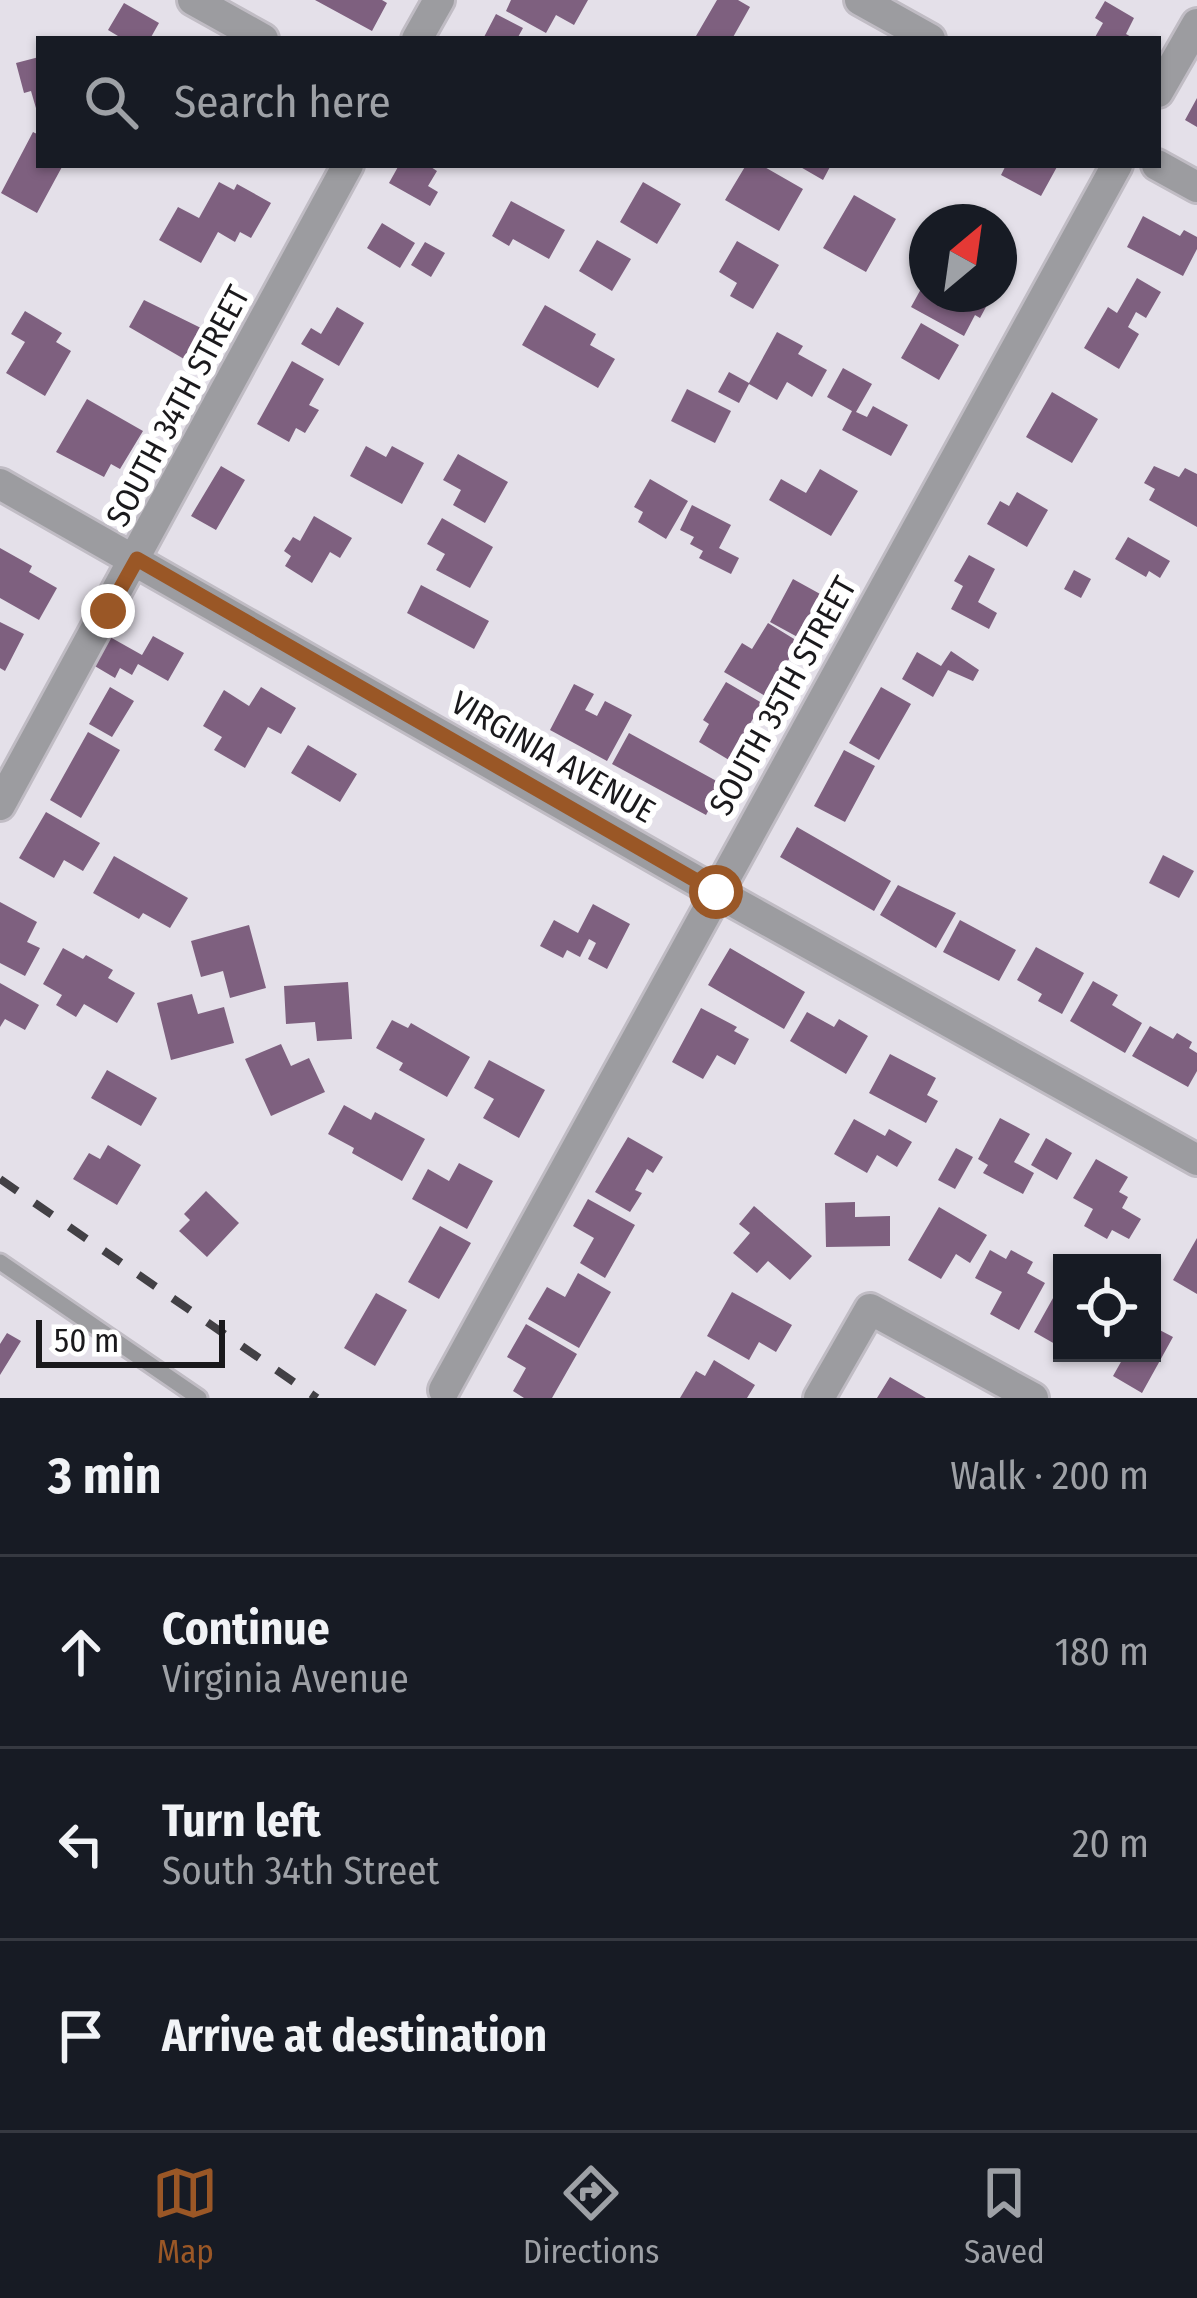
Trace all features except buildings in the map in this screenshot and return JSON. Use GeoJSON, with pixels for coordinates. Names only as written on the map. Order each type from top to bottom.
{"type":"FeatureCollection","features":[{"type":"Feature","properties":{"kind":"street"},"geometry":{"type":"LineString","coordinates":[[193,0],[258,36]]}},
{"type":"Feature","properties":{"kind":"street"},"geometry":{"type":"LineString","coordinates":[[419,36],[439,0]]}},
{"type":"Feature","properties":{"kind":"street"},"geometry":{"type":"LineString","coordinates":[[860,0],[925,36]]}},
{"type":"Feature","properties":{"kind":"street"},"geometry":{"type":"LineString","coordinates":[[1161,87],[1197,24]]}},
{"type":"Feature","properties":{"kind":"street"},"geometry":{"type":"LineString","coordinates":[[1161,167],[1197,187]]}},
{"type":"Feature","properties":{"kind":"street","name":"SOUTH 34TH STREET"},"geometry":{"type":"LineString","coordinates":[[0,805],[346,168]]}},
{"type":"Feature","properties":{"kind":"street","name":"SOUTH 35TH STREET"},"geometry":{"type":"LineString","coordinates":[[444,1390],[1115,168]]}},
{"type":"Feature","properties":{"kind":"street","name":"VIRGINIA AVENUE"},"geometry":{"type":"LineString","coordinates":[[0,484],[1197,1160]]}},
{"type":"Feature","properties":{"kind":"street"},"geometry":{"type":"LineString","coordinates":[[819,1398],[870,1309],[1033,1398]]}},
{"type":"Feature","properties":{"kind":"lane"},"geometry":{"type":"LineString","coordinates":[[0,1262],[199,1398]]}},
{"type":"Feature","properties":{"kind":"railway"},"geometry":{"type":"LineString","coordinates":[[0,1179],[317,1398]]}},
{"type":"Feature","properties":{"kind":"route"},"geometry":{"type":"LineString","coordinates":[[108,611],[137,559],[716,892]]}}]}
